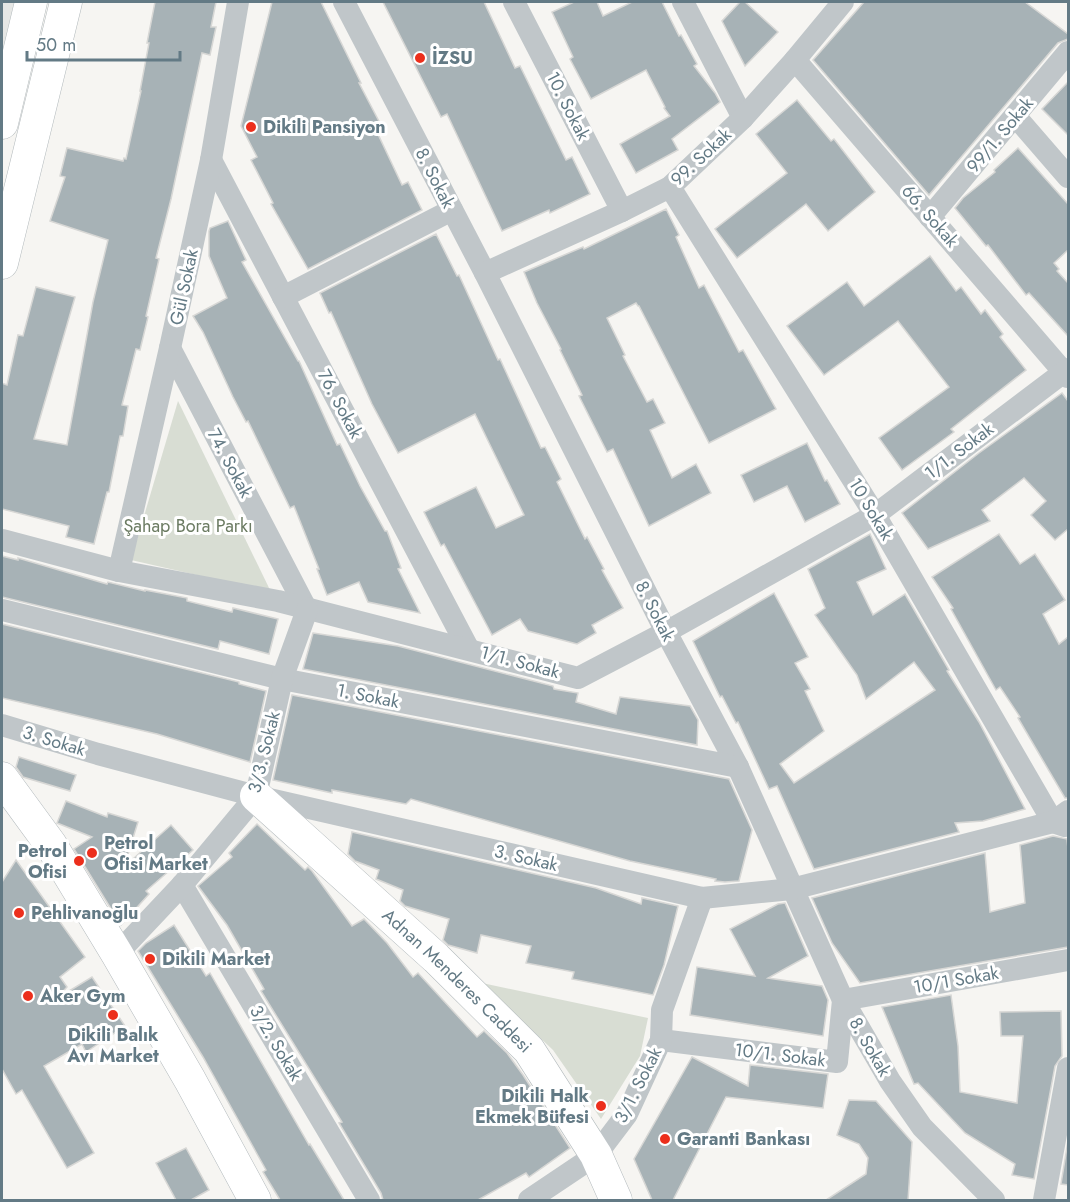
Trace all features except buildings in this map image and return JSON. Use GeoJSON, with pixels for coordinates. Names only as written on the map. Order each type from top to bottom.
{"type":"FeatureCollection","features":[{"type":"Feature","properties":{"kind":"main road"},"geometry":{"type":"LineString","coordinates":[[2,123],[31,2]]}},
{"type":"Feature","properties":{"kind":"main road"},"geometry":{"type":"LineString","coordinates":[[2,262],[66,2]]}},
{"type":"Feature","properties":{"kind":"main road"},"geometry":{"type":"LineString","coordinates":[[7,789],[51,845],[117,954],[190,1080],[255,1200]]}},
{"type":"Feature","properties":{"kind":"main road","name":"Adnan Menderes Caddesi"},"geometry":{"type":"LineString","coordinates":[[256,796],[435,958],[529,1050],[596,1155],[616,1200]]}},
{"type":"Feature","properties":{"kind":"street","name":"Gül Sokak"},"geometry":{"type":"LineString","coordinates":[[119,571],[211,160],[238,2]]}},
{"type":"Feature","properties":{"kind":"street","name":"8. Sokak"},"geometry":{"type":"LineString","coordinates":[[344,2],[485,273],[666,632],[738,767],[843,1000],[890,1081],[922,1127],[994,1200]]}},
{"type":"Feature","properties":{"kind":"street","name":"10. Sokak"},"geometry":{"type":"LineString","coordinates":[[514,2],[622,211]]}},
{"type":"Feature","properties":{"kind":"street"},"geometry":{"type":"LineString","coordinates":[[683,2],[743,118]]}},
{"type":"Feature","properties":{"kind":"street","name":"99. Sokak"},"geometry":{"type":"LineString","coordinates":[[485,273],[670,187],[743,118],[843,2]]}},
{"type":"Feature","properties":{"kind":"street","name":"99/1. Sokak"},"geometry":{"type":"LineString","coordinates":[[930,217],[1016,117],[1068,52]]}},
{"type":"Feature","properties":{"kind":"street","name":"66. Sokak"},"geometry":{"type":"LineString","coordinates":[[795,60],[1067,373]]}},
{"type":"Feature","properties":{"kind":"street"},"geometry":{"type":"LineString","coordinates":[[1016,117],[1068,177]]}},
{"type":"Feature","properties":{"kind":"street","name":"76. Sokak"},"geometry":{"type":"LineString","coordinates":[[211,160],[468,648]]}},
{"type":"Feature","properties":{"kind":"street","name":"10 Sokak"},"geometry":{"type":"LineString","coordinates":[[670,187],[1063,820]]}},
{"type":"Feature","properties":{"kind":"street"},"geometry":{"type":"LineString","coordinates":[[284,297],[452,210]]}},
{"type":"Feature","properties":{"kind":"street","name":"74. Sokak"},"geometry":{"type":"LineString","coordinates":[[170,348],[307,610]]}},
{"type":"Feature","properties":{"kind":"street","name":"1/1. Sokak"},"geometry":{"type":"LineString","coordinates":[[2,540],[119,571],[278,601],[578,678],[666,632],[875,515],[1067,373]]}},
{"type":"Feature","properties":{"kind":"street","name":"1. Sokak"},"geometry":{"type":"LineString","coordinates":[[2,610],[282,679],[738,767]]}},
{"type":"Feature","properties":{"kind":"street","name":"3/3. Sokak"},"geometry":{"type":"LineString","coordinates":[[117,954],[183,885],[256,796],[282,679],[307,610]]}},
{"type":"Feature","properties":{"kind":"street","name":"3. Sokak"},"geometry":{"type":"LineString","coordinates":[[2,725],[98,754],[256,796],[702,898],[792,888],[1063,820]]}},
{"type":"Feature","properties":{"kind":"street","name":"3/2. Sokak"},"geometry":{"type":"LineString","coordinates":[[183,885],[369,1200]]}},
{"type":"Feature","properties":{"kind":"street","name":"3/1. Sokak"},"geometry":{"type":"LineString","coordinates":[[529,1200],[596,1155],[627,1114],[660,1040],[662,1010],[702,898]]}},
{"type":"Feature","properties":{"kind":"street","name":"10/1 Sokak"},"geometry":{"type":"LineString","coordinates":[[843,1000],[1068,960]]}},
{"type":"Feature","properties":{"kind":"street","name":"10/1. Sokak"},"geometry":{"type":"LineString","coordinates":[[660,1040],[837,1062],[843,1000]]}},
{"type":"Feature","properties":{"kind":"street"},"geometry":{"type":"LineString","coordinates":[[1044,1200],[1062,1141],[1068,1068]]}},
{"type":"Feature","properties":{"kind":"shaded area"},"geometry":{"type":"Polygon","coordinates":[[[2,2],[31,2],[2,123],[2,2]]]}},
{"type":"Feature","properties":{"kind":"green space","name":"Şahap Bora Parkı"},"geometry":{"type":"Polygon","coordinates":[[[178,401],[271,592],[131,560],[178,401]]]}},
{"type":"Feature","properties":{"kind":"green space"},"geometry":{"type":"Polygon","coordinates":[[[482,983],[648,1018],[640,1056],[601,1119],[553,1050],[482,983]]]}},
{"type":"Feature","properties":{"kind":"place","name":"İZSU"},"geometry":{"type":"Point","coordinates":[420,58]}},
{"type":"Feature","properties":{"kind":"place","name":"Dikili Pansiyon"},"geometry":{"type":"Point","coordinates":[251,127]}},
{"type":"Feature","properties":{"kind":"place","name":"Petrol Ofisi Market"},"geometry":{"type":"Point","coordinates":[92,853]}},
{"type":"Feature","properties":{"kind":"place","name":"Petrol Ofisi"},"geometry":{"type":"Point","coordinates":[79,861]}},
{"type":"Feature","properties":{"kind":"place","name":"Pehlivanoğlu"},"geometry":{"type":"Point","coordinates":[19,913]}},
{"type":"Feature","properties":{"kind":"place","name":"Dikili Market"},"geometry":{"type":"Point","coordinates":[150,959]}},
{"type":"Feature","properties":{"kind":"place","name":"Aker Gym"},"geometry":{"type":"Point","coordinates":[28,996]}},
{"type":"Feature","properties":{"kind":"place","name":"Dikili Balık Avı Market"},"geometry":{"type":"Point","coordinates":[113,1015]}},
{"type":"Feature","properties":{"kind":"place","name":"Dikili Halk Ekmek Büfesi"},"geometry":{"type":"Point","coordinates":[601,1106]}},
{"type":"Feature","properties":{"kind":"place","name":"Garanti Bankası"},"geometry":{"type":"Point","coordinates":[665,1139]}}]}
